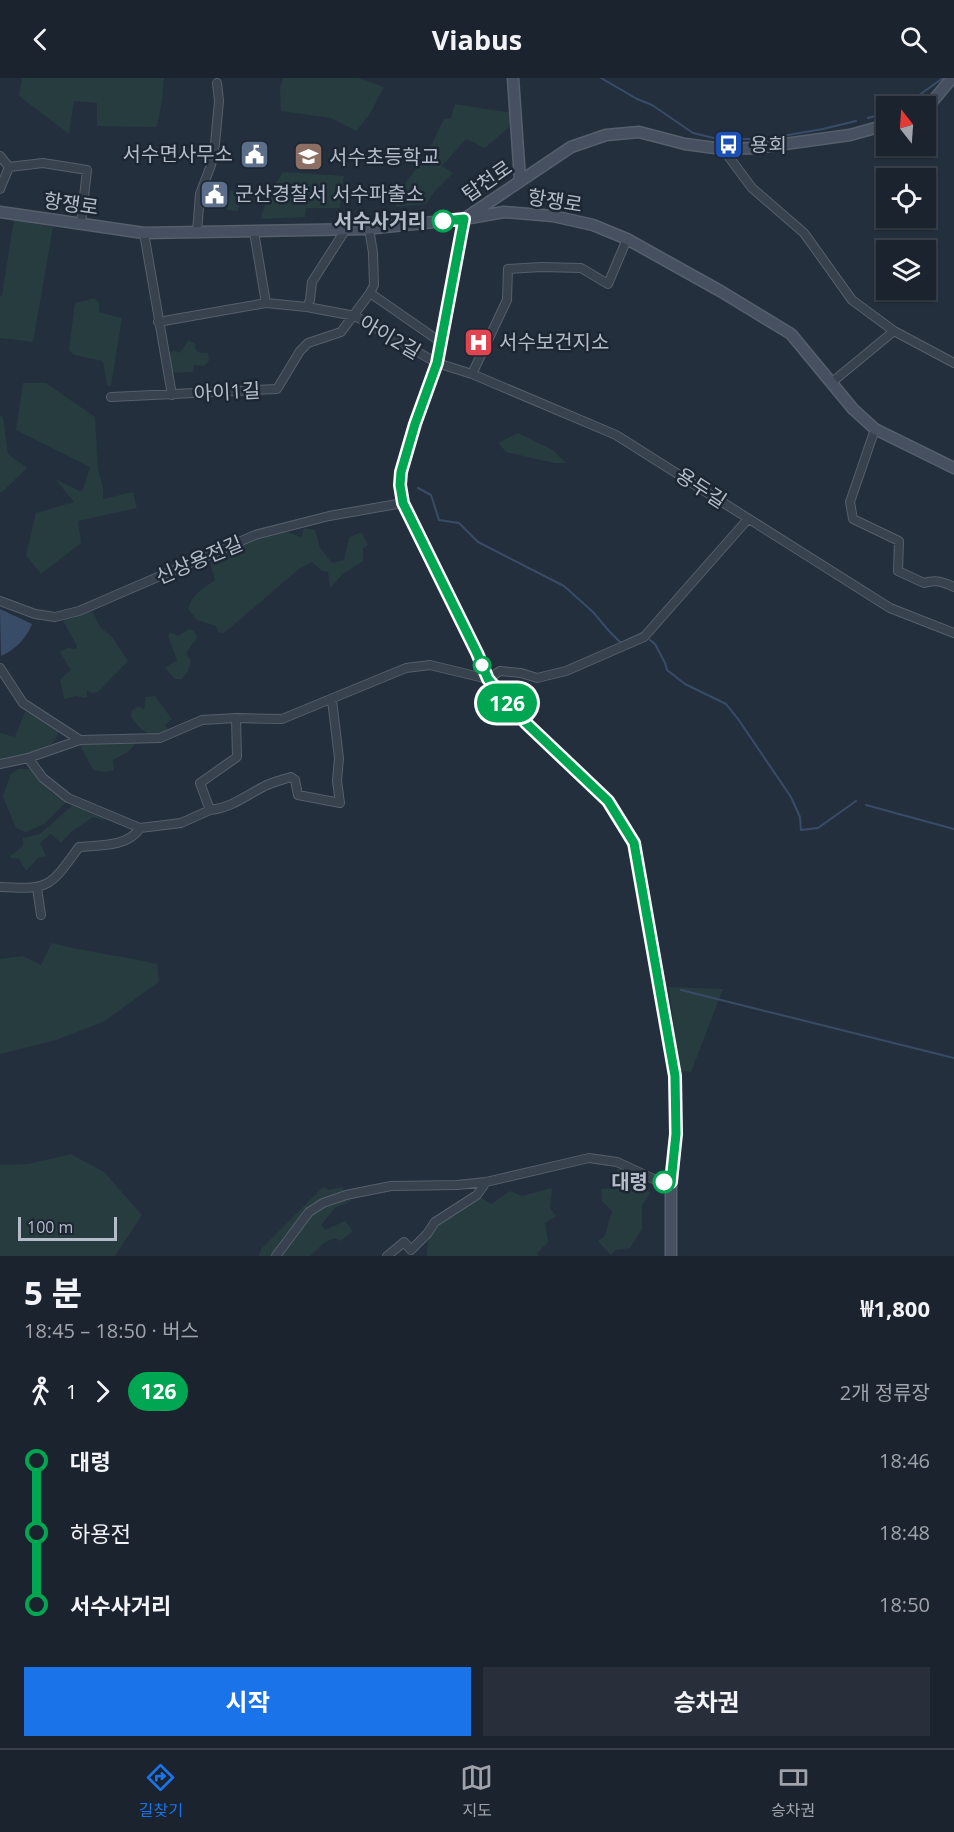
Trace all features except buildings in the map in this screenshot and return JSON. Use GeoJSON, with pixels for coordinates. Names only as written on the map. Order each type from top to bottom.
{"type":"FeatureCollection","features":[{"type":"Feature","properties":{"kind":"main road"},"geometry":{"type":"LineString","coordinates":[[513,78],[520,179]]}},
{"type":"Feature","properties":{"kind":"main road"},"geometry":{"type":"LineString","coordinates":[[936,97],[952,78]]}},
{"type":"Feature","properties":{"kind":"main road","name":"탑천로"},"geometry":{"type":"LineString","coordinates":[[670,1256],[671,1182],[676,1134],[675,1076],[634,843],[608,801],[526,723],[488,679],[403,503],[400,485],[406,450],[437,363],[464,219],[520,179],[571,147],[606,135],[639,132],[685,144],[723,149],[756,148],[850,135],[876,128]]}},
{"type":"Feature","properties":{"kind":"main road","name":"항쟁로"},"geometry":{"type":"LineString","coordinates":[[0,212],[144,233],[369,228],[464,219],[504,212],[553,216],[593,225],[627,239],[791,334],[853,409],[875,429],[954,468]]}},
{"type":"Feature","properties":{"kind":"street"},"geometry":{"type":"LineString","coordinates":[[197,232],[200,194],[211,165],[215,144],[219,101],[217,83]]}},
{"type":"Feature","properties":{"kind":"street"},"geometry":{"type":"LineString","coordinates":[[723,149],[752,188],[804,233],[852,300],[894,331],[954,363]]}},
{"type":"Feature","properties":{"kind":"street"},"geometry":{"type":"LineString","coordinates":[[0,156],[9,167]]}},
{"type":"Feature","properties":{"kind":"street"},"geometry":{"type":"LineString","coordinates":[[9,167],[44,163],[87,170],[81,223]]}},
{"type":"Feature","properties":{"kind":"street"},"geometry":{"type":"LineString","coordinates":[[0,189],[9,167]]}},
{"type":"Feature","properties":{"kind":"street","name":"아이1길"},"geometry":{"type":"LineString","coordinates":[[144,233],[172,395],[277,390],[300,351],[308,343],[341,332],[370,293],[374,285],[373,253],[369,228]]}},
{"type":"Feature","properties":{"kind":"street"},"geometry":{"type":"LineString","coordinates":[[307,307],[312,282],[346,229]]}},
{"type":"Feature","properties":{"kind":"street"},"geometry":{"type":"LineString","coordinates":[[254,232],[266,303]]}},
{"type":"Feature","properties":{"kind":"street"},"geometry":{"type":"LineString","coordinates":[[472,374],[507,300],[508,269],[581,268],[608,284],[627,239]]}},
{"type":"Feature","properties":{"kind":"street"},"geometry":{"type":"LineString","coordinates":[[370,293],[442,343]]}},
{"type":"Feature","properties":{"kind":"street","name":"아이2길"},"geometry":{"type":"LineString","coordinates":[[158,321],[266,303],[307,307],[355,316],[437,363]]}},
{"type":"Feature","properties":{"kind":"street"},"geometry":{"type":"LineString","coordinates":[[831,383],[894,331]]}},
{"type":"Feature","properties":{"kind":"street","name":"용두길"},"geometry":{"type":"LineString","coordinates":[[437,363],[472,374],[616,435],[890,608],[954,633]]}},
{"type":"Feature","properties":{"kind":"street"},"geometry":{"type":"LineString","coordinates":[[111,397],[172,395]]}},
{"type":"Feature","properties":{"kind":"street"},"geometry":{"type":"LineString","coordinates":[[875,429],[850,502],[853,519],[899,541],[898,571],[924,583],[933,580],[954,587]]}},
{"type":"Feature","properties":{"kind":"street","name":"신상용전길"},"geometry":{"type":"LineString","coordinates":[[0,601],[35,614],[55,617],[79,611],[255,535],[329,516],[403,503]]}},
{"type":"Feature","properties":{"kind":"street"},"geometry":{"type":"LineString","coordinates":[[0,764],[28,758],[80,740],[160,738],[202,720],[282,719],[406,668],[430,665],[488,679],[500,671],[537,678],[567,671],[644,637],[748,519]]}},
{"type":"Feature","properties":{"kind":"street"},"geometry":{"type":"LineString","coordinates":[[1,670],[23,703],[80,740]]}},
{"type":"Feature","properties":{"kind":"street"},"geometry":{"type":"LineString","coordinates":[[28,758],[43,778],[68,798],[140,828],[181,823],[210,810],[221,809],[264,787],[291,777],[295,780],[298,795],[340,803],[337,781],[339,758],[332,700]]}},
{"type":"Feature","properties":{"kind":"street"},"geometry":{"type":"LineString","coordinates":[[210,810],[200,783],[237,757],[236,718]]}},
{"type":"Feature","properties":{"kind":"street"},"geometry":{"type":"LineString","coordinates":[[0,887],[37,888],[58,877],[79,847],[128,841],[140,828]]}},
{"type":"Feature","properties":{"kind":"street"},"geometry":{"type":"LineString","coordinates":[[37,888],[41,915]]}},
{"type":"Feature","properties":{"kind":"street"},"geometry":{"type":"LineString","coordinates":[[276,1256],[309,1212],[323,1203],[346,1195],[391,1186],[486,1182],[589,1158],[617,1162],[658,1181],[671,1182]]}},
{"type":"Feature","properties":{"kind":"street"},"geometry":{"type":"LineString","coordinates":[[387,1256],[404,1242],[411,1250],[435,1222],[477,1195],[486,1182]]}},
{"type":"Feature","properties":{"kind":"green space"},"geometry":{"type":"Polygon","coordinates":[[[20,78],[164,78],[157,127],[97,126],[97,103],[74,101],[69,134],[19,96],[22,80],[20,78]]]}},
{"type":"Feature","properties":{"kind":"green space"},"geometry":{"type":"Polygon","coordinates":[[[283,78],[359,78],[384,87],[368,117],[356,131],[331,118],[281,111],[280,88],[283,78]]]}},
{"type":"Feature","properties":{"kind":"green space"},"geometry":{"type":"Polygon","coordinates":[[[455,104],[511,113],[513,124],[485,148],[466,139],[442,166],[453,173],[434,192],[426,204],[396,207],[396,196],[427,154],[444,119],[451,118],[455,104]]]}},
{"type":"Feature","properties":{"kind":"green space"},"geometry":{"type":"Polygon","coordinates":[[[283,172],[344,176],[340,208],[306,208],[305,217],[260,219],[269,194],[283,172]]]}},
{"type":"Feature","properties":{"kind":"green space"},"geometry":{"type":"Polygon","coordinates":[[[230,190],[241,192],[238,211],[227,210],[230,190]]]}},
{"type":"Feature","properties":{"kind":"green space"},"geometry":{"type":"Polygon","coordinates":[[[14,220],[53,227],[33,342],[0,338],[0,296],[14,220]]]}},
{"type":"Feature","properties":{"kind":"green space"},"geometry":{"type":"Polygon","coordinates":[[[94,298],[99,302],[99,312],[122,318],[111,386],[107,385],[103,361],[74,355],[69,350],[75,303],[94,298]]]}},
{"type":"Feature","properties":{"kind":"green space"},"geometry":{"type":"Polygon","coordinates":[[[189,340],[195,344],[196,350],[200,353],[208,353],[209,361],[204,366],[194,365],[193,372],[170,373],[167,352],[179,353],[189,340]]]}},
{"type":"Feature","properties":{"kind":"green space"},"geometry":{"type":"Polygon","coordinates":[[[23,383],[46,383],[95,417],[98,470],[103,487],[103,499],[133,492],[137,508],[78,521],[81,543],[41,574],[26,555],[36,513],[74,502],[55,479],[82,492],[90,467],[16,430],[23,383]]]}},
{"type":"Feature","properties":{"kind":"green space"},"geometry":{"type":"Polygon","coordinates":[[[0,416],[3,417],[8,454],[27,468],[2,492],[0,492],[0,416]]]}},
{"type":"Feature","properties":{"kind":"green space"},"geometry":{"type":"Polygon","coordinates":[[[518,433],[553,450],[566,463],[554,463],[506,452],[498,443],[518,433]]]}},
{"type":"Feature","properties":{"kind":"green space"},"geometry":{"type":"Polygon","coordinates":[[[274,527],[301,537],[304,528],[315,530],[320,548],[332,563],[344,560],[349,537],[362,532],[368,545],[363,548],[363,561],[343,574],[330,588],[328,572],[322,571],[312,562],[299,569],[224,633],[218,632],[216,626],[197,620],[188,609],[195,595],[215,580],[210,563],[240,546],[251,532],[274,527]]]}},
{"type":"Feature","properties":{"kind":"green space"},"geometry":{"type":"Polygon","coordinates":[[[92,610],[100,627],[112,637],[128,661],[98,692],[91,693],[87,690],[87,698],[76,696],[64,699],[60,679],[71,670],[60,652],[67,648],[76,649],[77,646],[63,621],[68,616],[92,610]]]}},
{"type":"Feature","properties":{"kind":"green space"},"geometry":{"type":"Polygon","coordinates":[[[189,629],[195,632],[197,638],[186,653],[191,661],[182,679],[175,679],[165,668],[177,660],[168,636],[170,632],[178,636],[189,629]]]}},
{"type":"Feature","properties":{"kind":"green space"},"geometry":{"type":"Polygon","coordinates":[[[155,696],[172,719],[165,725],[168,730],[157,735],[147,733],[131,717],[132,710],[139,706],[144,709],[146,697],[155,696]]]}},
{"type":"Feature","properties":{"kind":"green space"},"geometry":{"type":"Polygon","coordinates":[[[25,712],[40,717],[59,730],[55,739],[48,746],[28,755],[0,762],[0,733],[15,737],[25,712]]]}},
{"type":"Feature","properties":{"kind":"green space"},"geometry":{"type":"Polygon","coordinates":[[[144,734],[128,752],[113,760],[114,770],[106,772],[93,770],[80,745],[81,736],[144,734]]]}},
{"type":"Feature","properties":{"kind":"green space"},"geometry":{"type":"Polygon","coordinates":[[[18,769],[32,769],[45,775],[51,792],[66,802],[44,824],[26,832],[16,828],[3,797],[10,775],[18,769]]]}},
{"type":"Feature","properties":{"kind":"green space"},"geometry":{"type":"Polygon","coordinates":[[[75,803],[112,818],[102,820],[93,817],[71,832],[61,843],[51,834],[40,843],[46,856],[38,858],[26,871],[19,859],[9,857],[23,846],[23,838],[40,834],[75,803]]]}},
{"type":"Feature","properties":{"kind":"green space"},"geometry":{"type":"Polygon","coordinates":[[[52,943],[157,964],[159,982],[103,1022],[56,1040],[0,1054],[0,959],[23,956],[41,965],[52,943]]]}},
{"type":"Feature","properties":{"kind":"green space"},"geometry":{"type":"Polygon","coordinates":[[[669,987],[723,989],[691,1072],[679,1070],[669,987]]]}},
{"type":"Feature","properties":{"kind":"green space"},"geometry":{"type":"Polygon","coordinates":[[[71,1154],[104,1172],[142,1215],[115,1256],[0,1256],[0,1165],[28,1164],[71,1154]]]}},
{"type":"Feature","properties":{"kind":"green space"},"geometry":{"type":"Polygon","coordinates":[[[619,1168],[633,1172],[650,1193],[642,1206],[642,1229],[630,1248],[616,1250],[611,1255],[598,1241],[605,1236],[612,1211],[602,1201],[601,1189],[614,1188],[613,1176],[619,1168]]]}},
{"type":"Feature","properties":{"kind":"green space"},"geometry":{"type":"Polygon","coordinates":[[[323,1187],[329,1190],[342,1187],[351,1201],[336,1207],[321,1225],[325,1230],[345,1221],[353,1231],[341,1241],[335,1238],[325,1242],[310,1256],[259,1256],[261,1249],[323,1187]]]}},
{"type":"Feature","properties":{"kind":"green space"},"geometry":{"type":"Polygon","coordinates":[[[552,1188],[550,1208],[556,1216],[545,1223],[548,1242],[537,1253],[539,1256],[427,1256],[431,1235],[437,1227],[452,1214],[480,1197],[491,1204],[510,1191],[522,1196],[552,1188]]]}},
{"type":"Feature","properties":{"kind":"water"},"geometry":{"type":"Polygon","coordinates":[[[0,609],[32,624],[20,643],[1,656],[0,609]]]}},
{"type":"Feature","properties":{"kind":"waterway"},"geometry":{"type":"LineString","coordinates":[[601,78],[652,105],[693,133],[718,139],[765,139],[856,121]]}},
{"type":"Feature","properties":{"kind":"waterway"},"geometry":{"type":"LineString","coordinates":[[918,96],[943,78]]}},
{"type":"Feature","properties":{"kind":"waterway"},"geometry":{"type":"LineString","coordinates":[[868,118],[876,116]]}},
{"type":"Feature","properties":{"kind":"waterway"},"geometry":{"type":"LineString","coordinates":[[418,488],[431,495],[439,520],[459,523],[478,542],[564,586],[593,612],[621,643],[642,633]]}},
{"type":"Feature","properties":{"kind":"waterway"},"geometry":{"type":"LineString","coordinates":[[650,640],[655,644],[667,670],[685,684],[726,704],[738,719],[791,797],[800,817],[801,830],[818,828],[856,801]]}},
{"type":"Feature","properties":{"kind":"waterway"},"geometry":{"type":"LineString","coordinates":[[866,805],[954,829]]}},
{"type":"Feature","properties":{"kind":"waterway"},"geometry":{"type":"LineString","coordinates":[[681,990],[954,1058]]}},
{"type":"Feature","properties":{"kind":"bus line","name":"126"},"geometry":{"type":"LineString","coordinates":[[443,221],[464,219],[442,343],[406,450],[401,472],[400,485],[403,503],[488,679],[512,710],[608,801],[625,825],[634,843],[675,1076],[676,1134],[671,1182],[664,1182]]}},
{"type":"Feature","properties":{"kind":"place","name":"용회"},"geometry":{"type":"Point","coordinates":[729,145]}},
{"type":"Feature","properties":{"kind":"place","name":"서수면사무소"},"geometry":{"type":"Point","coordinates":[254,154]}},
{"type":"Feature","properties":{"kind":"place","name":"서수초등학교"},"geometry":{"type":"Point","coordinates":[308,157]}},
{"type":"Feature","properties":{"kind":"place","name":"군산경찰서 서수파출소"},"geometry":{"type":"Point","coordinates":[214,194]}},
{"type":"Feature","properties":{"kind":"place","name":"서수사거리"},"geometry":{"type":"Point","coordinates":[443,221]}},
{"type":"Feature","properties":{"kind":"place","name":"서수보건지소"},"geometry":{"type":"Point","coordinates":[478,342]}},
{"type":"Feature","properties":{"kind":"place","name":"대령"},"geometry":{"type":"Point","coordinates":[664,1182]}}]}
